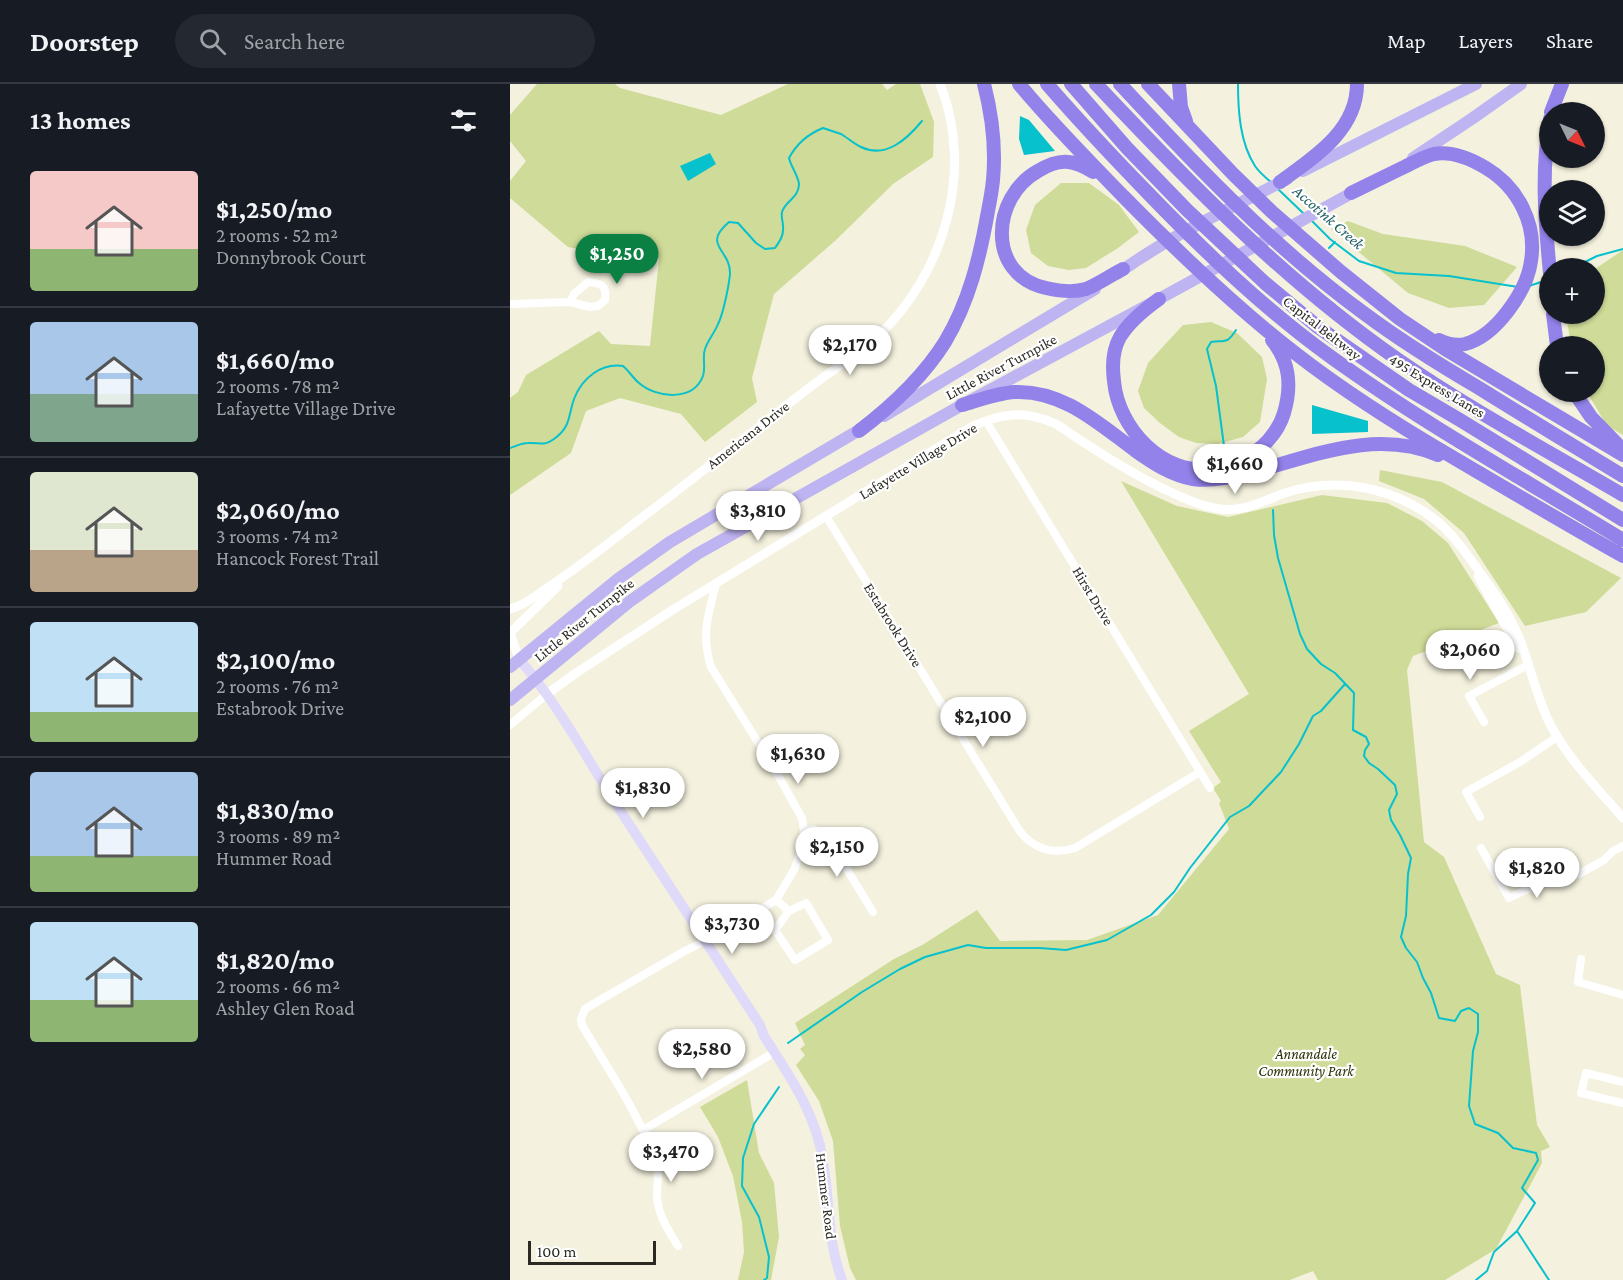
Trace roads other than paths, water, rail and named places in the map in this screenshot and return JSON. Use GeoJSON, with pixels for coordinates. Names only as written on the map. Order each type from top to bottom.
{"type":"FeatureCollection","features":[{"type":"Feature","properties":{"kind":"highway"},"geometry":{"type":"LineString","coordinates":[[859,431],[878,417],[927,367],[952,329],[966,297],[983,238],[993,180],[993,132],[984,84]]}},
{"type":"Feature","properties":{"kind":"highway"},"geometry":{"type":"LineString","coordinates":[[1019,84],[1079,151],[1190,262],[1294,353],[1399,425],[1623,556]]}},
{"type":"Feature","properties":{"kind":"highway","name":"Capital Beltway"},"geometry":{"type":"LineString","coordinates":[[1047,84],[1198,243],[1292,328],[1330,357],[1417,415],[1623,540]]}},
{"type":"Feature","properties":{"kind":"highway","name":"495 Express Lanes"},"geometry":{"type":"LineString","coordinates":[[1071,84],[1127,148],[1187,210],[1264,283],[1318,327],[1409,390],[1623,520]]}},
{"type":"Feature","properties":{"kind":"highway","name":"495 Express Lanes"},"geometry":{"type":"LineString","coordinates":[[1096,84],[1169,161],[1243,232],[1333,311],[1434,383],[1623,495]]}},
{"type":"Feature","properties":{"kind":"highway"},"geometry":{"type":"LineString","coordinates":[[1120,84],[1208,177],[1260,227],[1364,314],[1623,476]]}},
{"type":"Feature","properties":{"kind":"highway"},"geometry":{"type":"LineString","coordinates":[[1148,84],[1256,197],[1314,250],[1400,319],[1445,349],[1623,455]]}},
{"type":"Feature","properties":{"kind":"highway"},"geometry":{"type":"LineString","coordinates":[[1179,84],[1181,107],[1185,119],[1204,144]]}},
{"type":"Feature","properties":{"kind":"highway"},"geometry":{"type":"LineString","coordinates":[[1280,183],[1315,161],[1342,129],[1353,106],[1357,84]]}},
{"type":"Feature","properties":{"kind":"highway"},"geometry":{"type":"LineString","coordinates":[[1555,102],[1562,84]]}},
{"type":"Feature","properties":{"kind":"highway"},"geometry":{"type":"LineString","coordinates":[[1351,193],[1422,158],[1435,154],[1449,154],[1477,163],[1503,181],[1522,205],[1531,234],[1531,261],[1527,277],[1502,318],[1478,338],[1465,344],[1454,345],[1431,337],[1400,319]]}},
{"type":"Feature","properties":{"kind":"highway"},"geometry":{"type":"LineString","coordinates":[[1121,194],[1075,162],[1062,161],[1048,164],[1019,185],[1008,201],[1003,218],[1002,236],[1004,252],[1011,266],[1038,287],[1064,292],[1086,289],[1123,269]]}},
{"type":"Feature","properties":{"kind":"highway"},"geometry":{"type":"LineString","coordinates":[[1544,168],[1549,258]]}},
{"type":"Feature","properties":{"kind":"highway"},"geometry":{"type":"LineString","coordinates":[[1159,299],[1144,310],[1120,336],[1112,368],[1114,386],[1118,405],[1127,423],[1140,439],[1155,453],[1175,464],[1194,469],[1211,470],[1232,464],[1248,456],[1262,446],[1275,432],[1282,419],[1287,402],[1288,369],[1277,346],[1246,312]]}},
{"type":"Feature","properties":{"kind":"highway"},"geometry":{"type":"LineString","coordinates":[[962,405],[1000,394],[1031,392],[1048,395],[1078,409],[1157,465],[1194,479],[1222,478],[1243,474],[1345,447],[1388,444],[1413,447],[1432,453],[1489,479]]}},
{"type":"Feature","properties":{"kind":"highway"},"geometry":{"type":"LineString","coordinates":[[1579,402],[1601,429],[1623,449]]}},
{"type":"Feature","properties":{"kind":"main road"},"geometry":{"type":"LineString","coordinates":[[1315,161],[1476,84]]}},
{"type":"Feature","properties":{"kind":"main road","name":"Little River Turnpike"},"geometry":{"type":"LineString","coordinates":[[510,700],[629,602],[697,554],[962,405],[1184,286],[1410,160],[1521,84]]}},
{"type":"Feature","properties":{"kind":"main road","name":"Little River Turnpike"},"geometry":{"type":"LineString","coordinates":[[513,660],[670,542],[1092,291],[1149,252],[1198,223],[1280,183]]}},
{"type":"Feature","properties":{"kind":"main road","name":"Hummer Road"},"geometry":{"type":"LineString","coordinates":[[513,660],[535,678],[547,694],[760,1025],[764,1036],[804,1100],[812,1117],[823,1159],[832,1241],[842,1280]]}},
{"type":"Feature","properties":{"kind":"street","name":"Americana Drive"},"geometry":{"type":"LineString","coordinates":[[510,609],[523,604],[572,571],[803,392],[840,366],[876,337],[905,307],[930,267],[948,219],[952,196],[954,163],[952,129],[948,107],[940,84]]}},
{"type":"Feature","properties":{"kind":"street"},"geometry":{"type":"LineString","coordinates":[[510,304],[570,302],[590,307],[598,306],[605,300],[606,292],[598,283],[588,282],[570,302]]}},
{"type":"Feature","properties":{"kind":"street","name":"Lafayette Village Drive"},"geometry":{"type":"LineString","coordinates":[[547,694],[716,584],[973,426],[1003,416],[1030,415],[1056,424],[1150,483],[1210,507],[1243,508],[1258,505],[1284,494],[1322,485],[1381,491],[1425,512],[1454,537],[1496,593],[1515,627],[1543,709],[1557,737],[1623,818]]}},
{"type":"Feature","properties":{"kind":"street","name":"Hirst Drive"},"geometry":{"type":"LineString","coordinates":[[986,421],[1210,788]]}},
{"type":"Feature","properties":{"kind":"street","name":"Estabrook Drive"},"geometry":{"type":"LineString","coordinates":[[826,516],[1019,830],[1030,843],[1048,851],[1058,852],[1076,848],[1200,772]]}},
{"type":"Feature","properties":{"kind":"street","name":"Americana Drive"},"geometry":{"type":"LineString","coordinates":[[510,633],[572,571]]}},
{"type":"Feature","properties":{"kind":"street"},"geometry":{"type":"LineString","coordinates":[[678,1246],[665,1226],[659,1209],[656,1161],[643,1130],[582,1025],[582,1014],[600,1000],[776,900],[799,857],[804,831],[802,818],[711,667],[705,629],[716,584]]}},
{"type":"Feature","properties":{"kind":"street"},"geometry":{"type":"LineString","coordinates":[[510,633],[513,660]]}},
{"type":"Feature","properties":{"kind":"street"},"geometry":{"type":"LineString","coordinates":[[1484,722],[1469,696],[1528,665]]}},
{"type":"Feature","properties":{"kind":"street"},"geometry":{"type":"LineString","coordinates":[[510,725],[547,694]]}},
{"type":"Feature","properties":{"kind":"street"},"geometry":{"type":"LineString","coordinates":[[1480,817],[1466,792],[1521,762],[1557,737]]}},
{"type":"Feature","properties":{"kind":"street"},"geometry":{"type":"LineString","coordinates":[[804,831],[814,829],[829,840],[873,912]]}},
{"type":"Feature","properties":{"kind":"street"},"geometry":{"type":"LineString","coordinates":[[1481,848],[1509,898],[1542,882],[1579,874],[1623,846]]}},
{"type":"Feature","properties":{"kind":"street"},"geometry":{"type":"LineString","coordinates":[[776,900],[789,910]]}},
{"type":"Feature","properties":{"kind":"street"},"geometry":{"type":"LineString","coordinates":[[806,903],[828,940],[795,960],[775,930],[789,910],[806,903]]}},
{"type":"Feature","properties":{"kind":"street"},"geometry":{"type":"LineString","coordinates":[[1581,959],[1578,982],[1623,995]]}},
{"type":"Feature","properties":{"kind":"street"},"geometry":{"type":"LineString","coordinates":[[643,1130],[775,1052]]}},
{"type":"Feature","properties":{"kind":"street"},"geometry":{"type":"LineString","coordinates":[[1623,1082],[1586,1073],[1581,1094],[1623,1103]]}},
{"type":"Feature","properties":{"kind":"water"},"geometry":{"type":"Polygon","coordinates":[[[1020,116],[1029,120],[1055,151],[1024,155],[1019,139],[1020,116]]]}},
{"type":"Feature","properties":{"kind":"water"},"geometry":{"type":"Polygon","coordinates":[[[710,153],[716,164],[688,181],[680,166],[710,153]]]}},
{"type":"Feature","properties":{"kind":"water"},"geometry":{"type":"Polygon","coordinates":[[[1312,405],[1368,421],[1368,432],[1312,434],[1312,405]]]}},
{"type":"Feature","properties":{"kind":"waterway","name":"Accotink Creek"},"geometry":{"type":"LineString","coordinates":[[1238,84],[1239,116],[1246,147],[1257,168],[1272,183]]}},
{"type":"Feature","properties":{"kind":"waterway"},"geometry":{"type":"LineString","coordinates":[[510,448],[526,443],[547,443],[559,435],[566,426],[577,391],[593,374],[607,367],[623,366],[639,383],[655,392],[674,395],[691,390],[703,376],[705,349],[724,307],[730,274],[729,266],[717,242],[721,230],[729,222],[738,223],[756,243],[765,249],[775,248],[783,232],[782,212],[797,193],[799,184],[789,158],[799,143],[812,133],[823,128],[841,134],[861,147],[879,151],[903,140],[922,121]]}},
{"type":"Feature","properties":{"kind":"waterway","name":"Accotink Creek"},"geometry":{"type":"LineString","coordinates":[[1278,189],[1304,214]]}},
{"type":"Feature","properties":{"kind":"waterway","name":"Accotink Creek"},"geometry":{"type":"LineString","coordinates":[[1311,220],[1330,239],[1359,261],[1396,273],[1449,276],[1518,287]]}},
{"type":"Feature","properties":{"kind":"waterway","name":"Accotink Creek"},"geometry":{"type":"LineString","coordinates":[[1329,248],[1335,242]]}},
{"type":"Feature","properties":{"kind":"waterway","name":"Accotink Creek"},"geometry":{"type":"LineString","coordinates":[[1593,258],[1623,249]]}},
{"type":"Feature","properties":{"kind":"waterway","name":"Accotink Creek"},"geometry":{"type":"LineString","coordinates":[[1529,286],[1539,283]]}},
{"type":"Feature","properties":{"kind":"waterway"},"geometry":{"type":"LineString","coordinates":[[1224,446],[1216,386],[1207,349],[1211,342],[1228,339],[1236,330]]}},
{"type":"Feature","properties":{"kind":"waterway"},"geometry":{"type":"LineString","coordinates":[[1273,510],[1278,558],[1300,634],[1307,649],[1354,693],[1353,730],[1366,737],[1369,744],[1364,756],[1395,785],[1397,794],[1389,810],[1391,820],[1411,858],[1406,916],[1401,937],[1417,962],[1439,1018],[1455,1021],[1461,1011],[1469,1008],[1478,1014],[1469,1106],[1475,1124],[1498,1133],[1513,1148],[1536,1153],[1538,1160],[1522,1188],[1535,1203],[1517,1231],[1549,1280]]}},
{"type":"Feature","properties":{"kind":"waterway"},"geometry":{"type":"LineString","coordinates":[[788,1043],[862,992],[925,957],[968,945],[986,948],[1066,950],[1107,940],[1151,915],[1174,892],[1230,817],[1249,806],[1281,772],[1313,716],[1321,711],[1345,684]]}},
{"type":"Feature","properties":{"kind":"waterway"},"geometry":{"type":"LineString","coordinates":[[764,1280],[767,1278],[769,1257],[759,1217],[742,1186],[743,1158],[754,1124],[779,1087]]}},
{"type":"Feature","properties":{"kind":"waterway"},"geometry":{"type":"LineString","coordinates":[[1476,1280],[1487,1271],[1494,1252],[1517,1231]]}},
{"type":"Feature","properties":{"kind":"park label","name":"Annandale Community Park"},"geometry":{"type":"Point","coordinates":[1306,1062]}}]}
